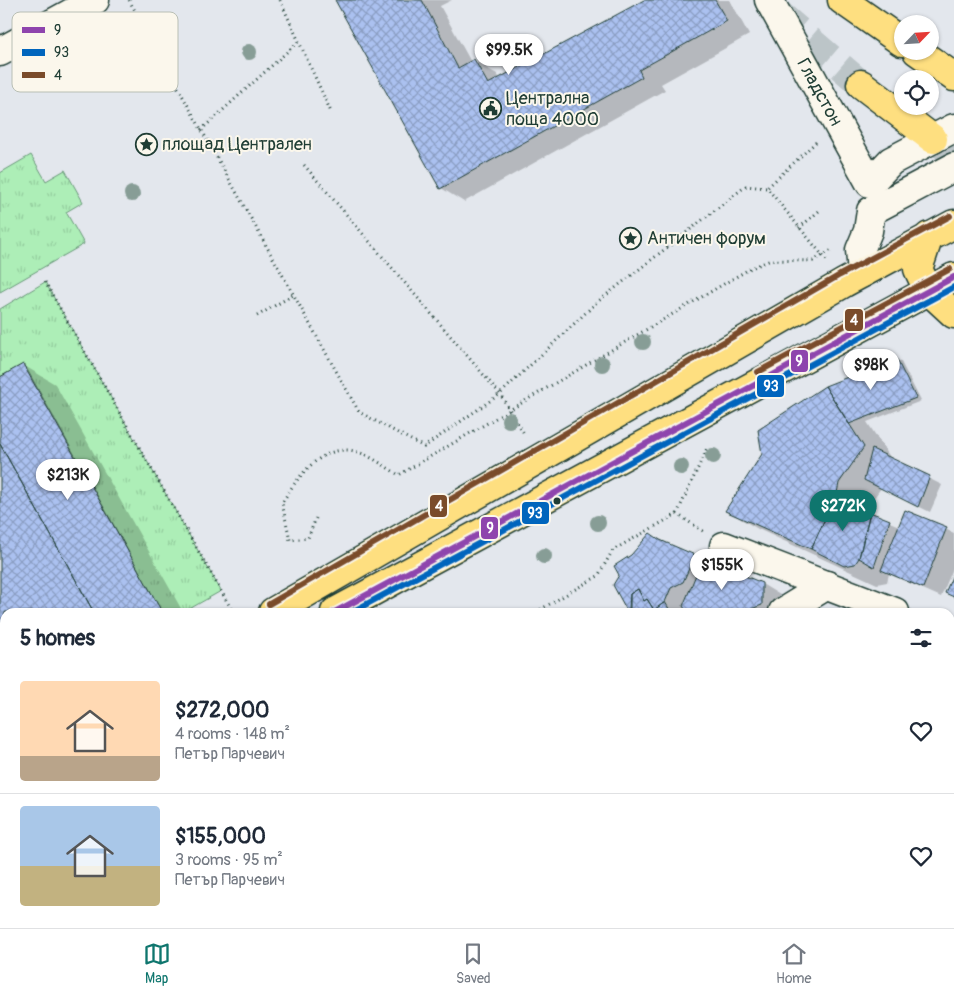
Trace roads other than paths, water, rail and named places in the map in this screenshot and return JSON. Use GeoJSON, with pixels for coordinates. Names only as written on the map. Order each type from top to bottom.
{"type":"FeatureCollection","features":[{"type":"Feature","properties":{"kind":"main road"},"geometry":{"type":"LineString","coordinates":[[842,0],[894,36]]}},
{"type":"Feature","properties":{"kind":"main road"},"geometry":{"type":"LineString","coordinates":[[930,60],[954,77]]}},
{"type":"Feature","properties":{"kind":"main road"},"geometry":{"type":"LineString","coordinates":[[861,84],[944,134]]}},
{"type":"Feature","properties":{"kind":"main road"},"geometry":{"type":"LineString","coordinates":[[280,608],[853,278],[954,224]]}},
{"type":"Feature","properties":{"kind":"main road"},"geometry":{"type":"LineString","coordinates":[[929,236],[918,269],[928,290],[954,314]]}},
{"type":"Feature","properties":{"kind":"main road"},"geometry":{"type":"LineString","coordinates":[[342,608],[954,277]]}},
{"type":"Feature","properties":{"kind":"street"},"geometry":{"type":"LineString","coordinates":[[73,12],[95,0]]}},
{"type":"Feature","properties":{"kind":"street","name":"Гладстон"},"geometry":{"type":"LineString","coordinates":[[769,0],[870,183],[891,161],[944,134]]}},
{"type":"Feature","properties":{"kind":"street"},"geometry":{"type":"LineString","coordinates":[[0,52],[12,45]]}},
{"type":"Feature","properties":{"kind":"street"},"geometry":{"type":"LineString","coordinates":[[853,278],[860,250],[868,231],[871,211],[954,167]]}},
{"type":"Feature","properties":{"kind":"street"},"geometry":{"type":"LineString","coordinates":[[724,546],[885,608]]}},
{"type":"Feature","properties":{"kind":"street"},"geometry":{"type":"LineString","coordinates":[[790,608],[827,585]]}},
{"type":"Feature","properties":{"kind":"tunnel"},"geometry":{"type":"LineString","coordinates":[[777,12],[861,84]]}},
{"type":"Feature","properties":{"kind":"tunnel"},"geometry":{"type":"LineString","coordinates":[[933,139],[954,153]]}},
{"type":"Feature","properties":{"kind":"place","name":"Централна поща 4000"},"geometry":{"type":"Point","coordinates":[490,108]}},
{"type":"Feature","properties":{"kind":"place","name":"площад Централен"},"geometry":{"type":"Point","coordinates":[146,144]}},
{"type":"Feature","properties":{"kind":"place","name":"Античен форум"},"geometry":{"type":"Point","coordinates":[631,238]}}]}
